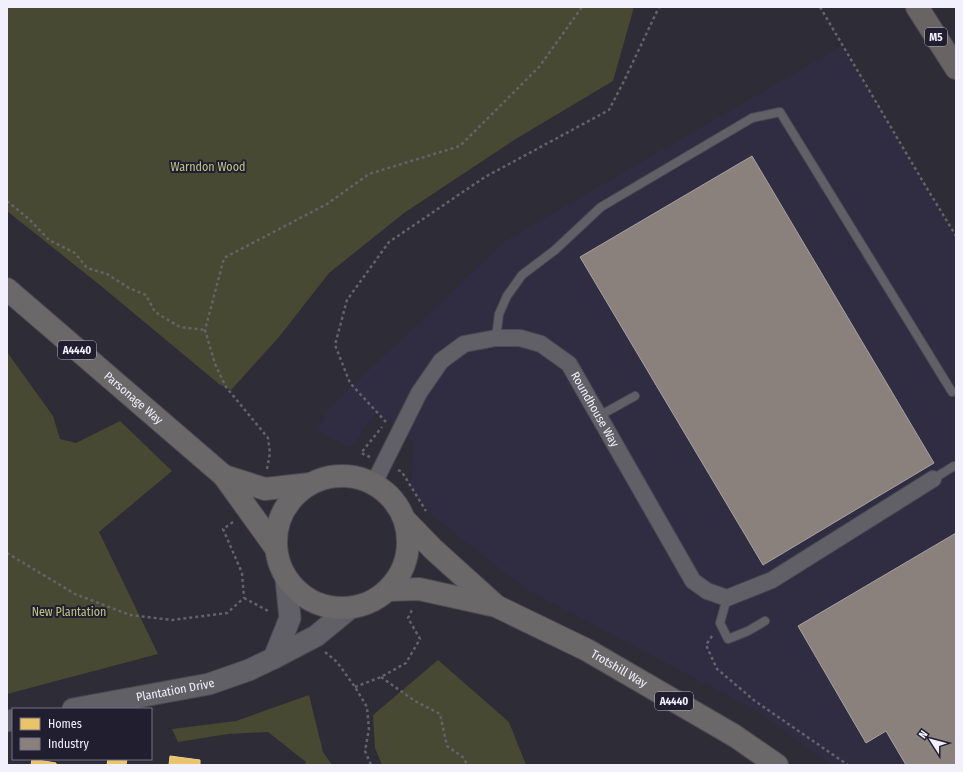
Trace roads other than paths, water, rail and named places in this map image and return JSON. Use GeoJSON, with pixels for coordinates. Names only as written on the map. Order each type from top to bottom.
{"type":"FeatureCollection","features":[{"type":"Feature","properties":{"kind":"highway","name":"M5"},"geometry":{"type":"LineString","coordinates":[[917,7],[956,68]]}},
{"type":"Feature","properties":{"kind":"main road","name":"Parsonage Way"},"geometry":{"type":"LineString","coordinates":[[7,289],[224,476],[275,547]]}},
{"type":"Feature","properties":{"kind":"main road","name":"Parsonage Way"},"geometry":{"type":"LineString","coordinates":[[224,476],[265,489],[310,484]]}},
{"type":"Feature","properties":{"kind":"main road"},"geometry":{"type":"LineString","coordinates":[[331,476],[353,476],[374,483],[387,493],[398,506],[405,520],[409,539],[407,558],[400,575],[388,590],[377,599],[363,606],[349,609],[330,608],[313,603],[298,593],[286,579],[278,564],[275,547],[276,528],[283,510],[294,495],[310,484],[331,476]]}},
{"type":"Feature","properties":{"kind":"main road","name":"Trotshill Way"},"geometry":{"type":"LineString","coordinates":[[405,520],[496,606]]}},
{"type":"Feature","properties":{"kind":"main road","name":"Trotshill Way"},"geometry":{"type":"LineString","coordinates":[[388,590],[418,589],[496,606],[587,650],[735,736],[777,765]]}},
{"type":"Feature","properties":{"kind":"street","name":"Roundhouse Way"},"geometry":{"type":"LineString","coordinates":[[374,483],[419,393],[441,361],[464,344],[496,338],[520,338],[541,344],[569,364],[693,581],[707,591],[727,598]]}},
{"type":"Feature","properties":{"kind":"street"},"geometry":{"type":"LineString","coordinates":[[727,598],[772,580],[933,479]]}},
{"type":"Feature","properties":{"kind":"street"},"geometry":{"type":"LineString","coordinates":[[274,658],[290,618],[286,579]]}},
{"type":"Feature","properties":{"kind":"street","name":"Plantation Drive"},"geometry":{"type":"LineString","coordinates":[[78,708],[209,684],[249,670],[316,636],[349,609]]}},
{"type":"Feature","properties":{"kind":"lane"},"geometry":{"type":"LineString","coordinates":[[496,338],[499,314],[507,296],[522,275],[555,250],[601,208],[752,118],[780,112],[952,392]]}},
{"type":"Feature","properties":{"kind":"lane"},"geometry":{"type":"LineString","coordinates":[[599,416],[635,396]]}},
{"type":"Feature","properties":{"kind":"lane"},"geometry":{"type":"LineString","coordinates":[[933,479],[954,466],[956,467]]}},
{"type":"Feature","properties":{"kind":"lane"},"geometry":{"type":"LineString","coordinates":[[727,598],[720,623],[728,639],[748,631],[765,621]]}},
{"type":"Feature","properties":{"kind":"park label","name":"Warndon Wood"},"geometry":{"type":"Point","coordinates":[208,167]}},
{"type":"Feature","properties":{"kind":"park label","name":"New Plantation"},"geometry":{"type":"Point","coordinates":[69,612]}}]}
